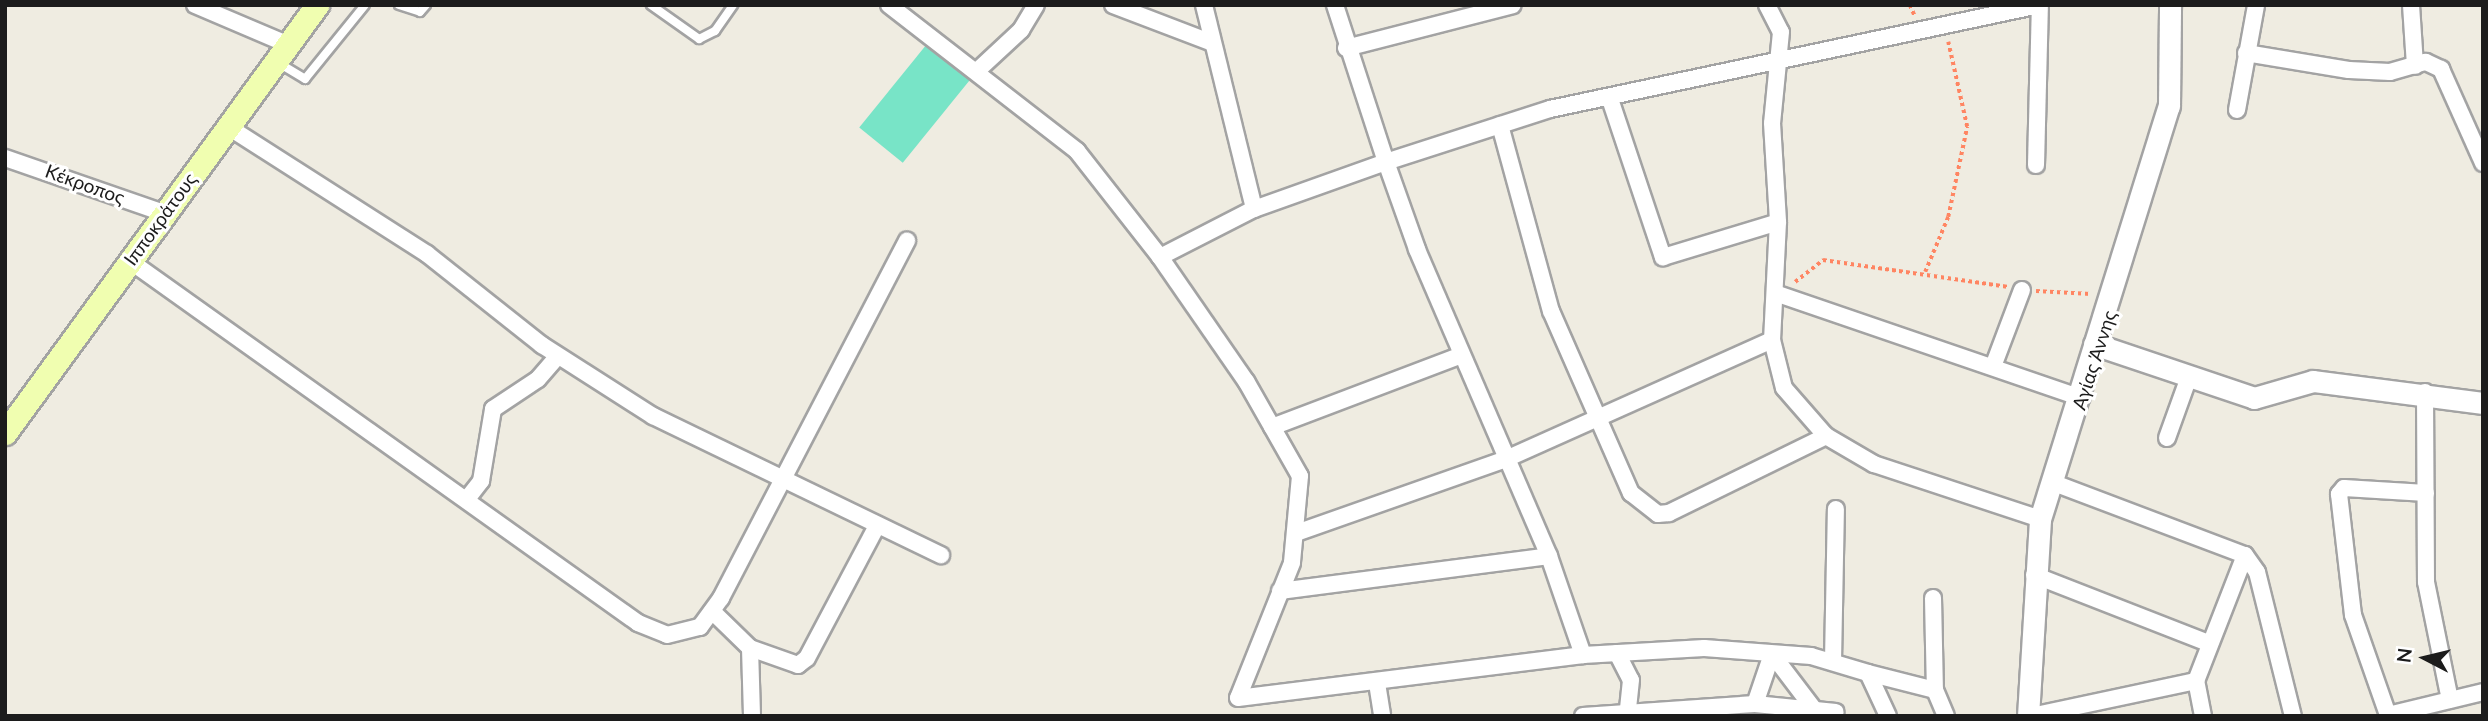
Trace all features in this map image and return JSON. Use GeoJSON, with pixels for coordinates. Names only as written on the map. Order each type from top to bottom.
{"type":"FeatureCollection","features":[{"type":"Feature","properties":{"kind":"main road","name":"Ιπποκράτους"},"geometry":{"type":"LineString","coordinates":[[5,433],[317,5]]}},
{"type":"Feature","properties":{"kind":"street"},"geometry":{"type":"LineString","coordinates":[[195,5],[281,52]]}},
{"type":"Feature","properties":{"kind":"street"},"geometry":{"type":"LineString","coordinates":[[889,5],[978,70],[1077,151],[1160,257],[1272,427],[1300,476],[1299,532],[1280,590],[1238,698],[1377,683],[1583,655],[1704,648],[1833,661],[1935,690]]}},
{"type":"Feature","properties":{"kind":"street"},"geometry":{"type":"LineString","coordinates":[[978,70],[1021,30],[1036,5]]}},
{"type":"Feature","properties":{"kind":"street"},"geometry":{"type":"LineString","coordinates":[[1113,5],[1210,42]]}},
{"type":"Feature","properties":{"kind":"street"},"geometry":{"type":"LineString","coordinates":[[1204,5],[1210,42],[1254,209]]}},
{"type":"Feature","properties":{"kind":"street"},"geometry":{"type":"LineString","coordinates":[[1335,5],[1346,48],[1386,162],[1462,355],[1549,556],[1583,655]]}},
{"type":"Feature","properties":{"kind":"street"},"geometry":{"type":"LineString","coordinates":[[1346,48],[1513,5]]}},
{"type":"Feature","properties":{"kind":"street"},"geometry":{"type":"LineString","coordinates":[[1767,5],[1781,32],[1772,123],[1782,295],[1772,340],[1784,388],[1826,436],[1874,464],[2040,519]]}},
{"type":"Feature","properties":{"kind":"street"},"geometry":{"type":"LineString","coordinates":[[1160,257],[1254,209],[1500,125],[1779,55],[2039,5],[2036,164]]}},
{"type":"Feature","properties":{"kind":"street","name":"Αγίας Άννης"},"geometry":{"type":"LineString","coordinates":[[2029,716],[2034,575],[2040,519],[2081,398],[2094,344],[2115,295],[2169,106],[2170,5]]}},
{"type":"Feature","properties":{"kind":"street"},"geometry":{"type":"LineString","coordinates":[[2236,110],[2256,5]]}},
{"type":"Feature","properties":{"kind":"street"},"geometry":{"type":"LineString","coordinates":[[2411,5],[2415,66]]}},
{"type":"Feature","properties":{"kind":"street"},"geometry":{"type":"LineString","coordinates":[[2246,53],[2349,70],[2415,66],[2426,62],[2441,69],[2483,163]]}},
{"type":"Feature","properties":{"kind":"street"},"geometry":{"type":"LineString","coordinates":[[1610,99],[1663,257],[1778,222]]}},
{"type":"Feature","properties":{"kind":"street"},"geometry":{"type":"LineString","coordinates":[[1500,125],[1551,311],[1631,493],[1658,514],[1756,475],[1826,436]]}},
{"type":"Feature","properties":{"kind":"street"},"geometry":{"type":"LineString","coordinates":[[227,126],[427,254],[558,356],[653,416],[780,480],[941,555]]}},
{"type":"Feature","properties":{"kind":"street","name":"Κέκροπος"},"geometry":{"type":"LineString","coordinates":[[5,158],[164,213]]}},
{"type":"Feature","properties":{"kind":"street"},"geometry":{"type":"LineString","coordinates":[[130,261],[638,623],[667,635],[700,627],[712,611],[907,241]]}},
{"type":"Feature","properties":{"kind":"street"},"geometry":{"type":"LineString","coordinates":[[1994,364],[2022,290]]}},
{"type":"Feature","properties":{"kind":"street"},"geometry":{"type":"LineString","coordinates":[[1782,295],[1994,364],[2081,398]]}},
{"type":"Feature","properties":{"kind":"street"},"geometry":{"type":"LineString","coordinates":[[1299,532],[1506,459],[1772,340]]}},
{"type":"Feature","properties":{"kind":"street"},"geometry":{"type":"LineString","coordinates":[[2094,344],[2254,398],[2313,380],[2425,392],[2483,403]]}},
{"type":"Feature","properties":{"kind":"street"},"geometry":{"type":"LineString","coordinates":[[1272,427],[1462,355]]}},
{"type":"Feature","properties":{"kind":"street"},"geometry":{"type":"LineString","coordinates":[[467,499],[481,481],[493,409],[538,379],[558,356]]}},
{"type":"Feature","properties":{"kind":"street"},"geometry":{"type":"LineString","coordinates":[[2167,438],[2189,377]]}},
{"type":"Feature","properties":{"kind":"street"},"geometry":{"type":"LineString","coordinates":[[2425,392],[2426,582],[2450,700]]}},
{"type":"Feature","properties":{"kind":"street"},"geometry":{"type":"LineString","coordinates":[[2054,482],[2245,555],[2257,572],[2293,716]]}},
{"type":"Feature","properties":{"kind":"street"},"geometry":{"type":"LineString","coordinates":[[2426,493],[2344,488],[2339,494],[2353,615],[2387,715],[2483,692]]}},
{"type":"Feature","properties":{"kind":"street"},"geometry":{"type":"LineString","coordinates":[[1833,661],[1836,509]]}},
{"type":"Feature","properties":{"kind":"street"},"geometry":{"type":"LineString","coordinates":[[712,611],[750,648],[798,665],[807,658],[877,526]]}},
{"type":"Feature","properties":{"kind":"street"},"geometry":{"type":"LineString","coordinates":[[2203,716],[2196,681],[2208,643],[2245,555]]}},
{"type":"Feature","properties":{"kind":"street"},"geometry":{"type":"LineString","coordinates":[[1280,590],[1549,556]]}},
{"type":"Feature","properties":{"kind":"street"},"geometry":{"type":"LineString","coordinates":[[2034,575],[2208,643]]}},
{"type":"Feature","properties":{"kind":"street"},"geometry":{"type":"LineString","coordinates":[[1933,598],[1935,690],[1946,716]]}},
{"type":"Feature","properties":{"kind":"street"},"geometry":{"type":"LineString","coordinates":[[750,648],[752,716]]}},
{"type":"Feature","properties":{"kind":"street"},"geometry":{"type":"LineString","coordinates":[[1617,653],[1631,680],[1628,710]]}},
{"type":"Feature","properties":{"kind":"street"},"geometry":{"type":"LineString","coordinates":[[1755,704],[1772,654]]}},
{"type":"Feature","properties":{"kind":"street"},"geometry":{"type":"LineString","coordinates":[[1772,654],[1813,708]]}},
{"type":"Feature","properties":{"kind":"street"},"geometry":{"type":"LineString","coordinates":[[1868,673],[1888,716]]}},
{"type":"Feature","properties":{"kind":"street"},"geometry":{"type":"LineString","coordinates":[[2029,716],[2196,681]]}},
{"type":"Feature","properties":{"kind":"street"},"geometry":{"type":"LineString","coordinates":[[1377,683],[1382,716]]}},
{"type":"Feature","properties":{"kind":"street"},"geometry":{"type":"LineString","coordinates":[[1583,716],[1628,710],[1755,704],[1836,712]]}},
{"type":"Feature","properties":{"kind":"lane"},"geometry":{"type":"LineString","coordinates":[[281,52],[305,79],[365,5]]}},
{"type":"Feature","properties":{"kind":"lane"},"geometry":{"type":"LineString","coordinates":[[399,5],[420,12],[426,5]]}},
{"type":"Feature","properties":{"kind":"lane"},"geometry":{"type":"LineString","coordinates":[[651,5],[699,39],[715,31],[733,5]]}},
{"type":"Feature","properties":{"kind":"path"},"geometry":{"type":"LineString","coordinates":[[1925,272],[1948,217],[1967,127],[1945,24]]}},
{"type":"Feature","properties":{"kind":"path"},"geometry":{"type":"LineString","coordinates":[[1782,295],[1798,276],[1823,260],[1925,272],[2022,290],[2115,295]]}},
{"type":"Feature","properties":{"kind":"green space"},"geometry":{"type":"Polygon","coordinates":[[[931,39],[975,74],[903,163],[859,128],[931,39]]]}}]}
